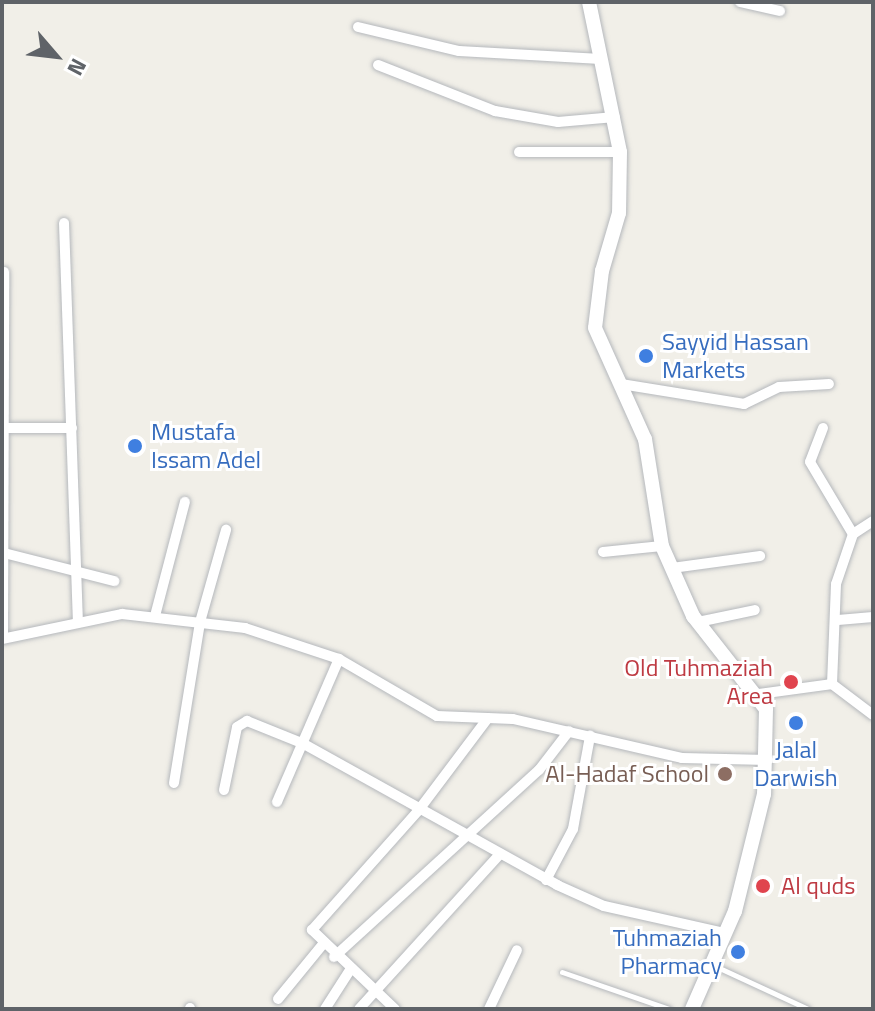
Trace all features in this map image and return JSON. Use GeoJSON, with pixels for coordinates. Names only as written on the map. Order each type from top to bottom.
{"type":"FeatureCollection","features":[{"type":"Feature","properties":{"kind":"main road"},"geometry":{"type":"LineString","coordinates":[[589,2],[620,152],[619,213],[602,271],[595,328],[645,439],[662,546],[698,622],[759,694],[766,709],[768,760],[725,933],[692,1009]]}},
{"type":"Feature","properties":{"kind":"street"},"geometry":{"type":"LineString","coordinates":[[740,2],[780,11]]}},
{"type":"Feature","properties":{"kind":"street"},"geometry":{"type":"LineString","coordinates":[[358,27],[459,51],[601,59]]}},
{"type":"Feature","properties":{"kind":"street"},"geometry":{"type":"LineString","coordinates":[[378,65],[495,111],[558,122],[615,117]]}},
{"type":"Feature","properties":{"kind":"street"},"geometry":{"type":"LineString","coordinates":[[519,152],[620,152]]}},
{"type":"Feature","properties":{"kind":"street"},"geometry":{"type":"LineString","coordinates":[[64,223],[78,622]]}},
{"type":"Feature","properties":{"kind":"street"},"geometry":{"type":"LineString","coordinates":[[4,272],[5,553],[2,638],[78,622],[155,616],[200,622],[287,639],[339,659],[437,716],[488,718],[569,731],[682,758],[768,760]]}},
{"type":"Feature","properties":{"kind":"street"},"geometry":{"type":"LineString","coordinates":[[621,384],[744,404],[779,387],[829,384]]}},
{"type":"Feature","properties":{"kind":"street"},"geometry":{"type":"LineString","coordinates":[[4,428],[72,428]]}},
{"type":"Feature","properties":{"kind":"street"},"geometry":{"type":"LineString","coordinates":[[823,428],[810,462],[853,534]]}},
{"type":"Feature","properties":{"kind":"street"},"geometry":{"type":"LineString","coordinates":[[155,616],[185,502]]}},
{"type":"Feature","properties":{"kind":"street"},"geometry":{"type":"LineString","coordinates":[[832,684],[838,620],[836,584],[853,534],[873,521]]}},
{"type":"Feature","properties":{"kind":"street"},"geometry":{"type":"LineString","coordinates":[[174,783],[200,622],[226,530]]}},
{"type":"Feature","properties":{"kind":"street"},"geometry":{"type":"LineString","coordinates":[[603,552],[662,546]]}},
{"type":"Feature","properties":{"kind":"street"},"geometry":{"type":"LineString","coordinates":[[5,553],[114,581]]}},
{"type":"Feature","properties":{"kind":"street"},"geometry":{"type":"LineString","coordinates":[[672,568],[760,556]]}},
{"type":"Feature","properties":{"kind":"street"},"geometry":{"type":"LineString","coordinates":[[698,622],[755,610]]}},
{"type":"Feature","properties":{"kind":"street"},"geometry":{"type":"LineString","coordinates":[[838,620],[873,617]]}},
{"type":"Feature","properties":{"kind":"street"},"geometry":{"type":"LineString","coordinates":[[277,802],[339,659]]}},
{"type":"Feature","properties":{"kind":"street"},"geometry":{"type":"LineString","coordinates":[[759,694],[832,684],[873,715]]}},
{"type":"Feature","properties":{"kind":"street"},"geometry":{"type":"LineString","coordinates":[[395,1009],[334,957],[313,926],[418,811],[488,718]]}},
{"type":"Feature","properties":{"kind":"street"},"geometry":{"type":"LineString","coordinates":[[224,790],[241,722],[304,744],[499,855],[604,906],[725,933]]}},
{"type":"Feature","properties":{"kind":"street"},"geometry":{"type":"LineString","coordinates":[[334,957],[463,835],[539,770],[569,731]]}},
{"type":"Feature","properties":{"kind":"street"},"geometry":{"type":"LineString","coordinates":[[546,880],[573,829],[590,736]]}},
{"type":"Feature","properties":{"kind":"street"},"geometry":{"type":"LineString","coordinates":[[359,1009],[372,988],[499,855]]}},
{"type":"Feature","properties":{"kind":"street"},"geometry":{"type":"LineString","coordinates":[[278,999],[323,944]]}},
{"type":"Feature","properties":{"kind":"street"},"geometry":{"type":"LineString","coordinates":[[489,1009],[517,950]]}},
{"type":"Feature","properties":{"kind":"street"},"geometry":{"type":"LineString","coordinates":[[325,1009],[350,970]]}},
{"type":"Feature","properties":{"kind":"lane"},"geometry":{"type":"LineString","coordinates":[[711,965],[808,1009]]}},
{"type":"Feature","properties":{"kind":"lane"},"geometry":{"type":"LineString","coordinates":[[562,972],[669,1009]]}},
{"type":"Feature","properties":{"kind":"place","name":"Sayyid Hassan Markets"},"geometry":{"type":"Point","coordinates":[646,356]}},
{"type":"Feature","properties":{"kind":"place","name":"Mustafa Issam Adel"},"geometry":{"type":"Point","coordinates":[135,446]}},
{"type":"Feature","properties":{"kind":"place","name":"Old Tuhmaziah Area"},"geometry":{"type":"Point","coordinates":[791,682]}},
{"type":"Feature","properties":{"kind":"place","name":"Jalal Darwish"},"geometry":{"type":"Point","coordinates":[796,723]}},
{"type":"Feature","properties":{"kind":"place","name":"Al-Hadaf School"},"geometry":{"type":"Point","coordinates":[725,774]}},
{"type":"Feature","properties":{"kind":"place","name":"Al quds"},"geometry":{"type":"Point","coordinates":[763,886]}},
{"type":"Feature","properties":{"kind":"place","name":"Tuhmaziah Pharmacy"},"geometry":{"type":"Point","coordinates":[738,952]}}]}
